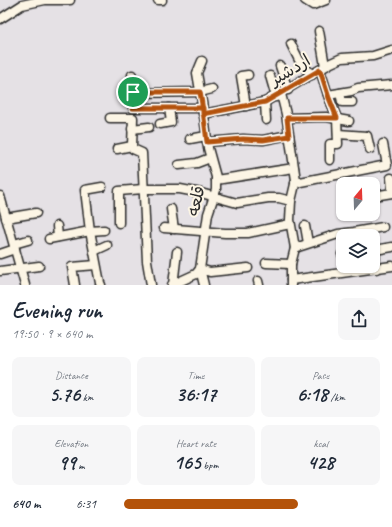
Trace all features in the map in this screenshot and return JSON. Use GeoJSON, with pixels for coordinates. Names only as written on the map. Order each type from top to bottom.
{"type":"FeatureCollection","features":[{"type":"Feature","properties":{"kind":"street"},"geometry":{"type":"LineString","coordinates":[[0,19],[22,5],[45,0],[70,0]]}},
{"type":"Feature","properties":{"kind":"street"},"geometry":{"type":"LineString","coordinates":[[305,0],[313,6],[326,0]]}},
{"type":"Feature","properties":{"kind":"street"},"geometry":{"type":"LineString","coordinates":[[319,31],[322,68],[328,95],[337,118],[338,144],[330,144],[330,160]]}},
{"type":"Feature","properties":{"kind":"street"},"geometry":{"type":"LineString","coordinates":[[291,44],[300,62],[312,75]]}},
{"type":"Feature","properties":{"kind":"street","name":"اردشیر"},"geometry":{"type":"LineString","coordinates":[[133,92],[133,108],[169,108],[203,111],[246,106],[265,102],[322,68],[342,58],[374,56],[392,50]]}},
{"type":"Feature","properties":{"kind":"street","name":"قلعه"},"geometry":{"type":"LineString","coordinates":[[200,269],[208,214],[216,190],[216,180],[206,139],[197,73],[202,61]]}},
{"type":"Feature","properties":{"kind":"street"},"geometry":{"type":"LineString","coordinates":[[280,66],[282,93],[296,180],[291,201],[290,224],[294,248],[291,282],[336,273]]}},
{"type":"Feature","properties":{"kind":"street"},"geometry":{"type":"LineString","coordinates":[[132,75],[133,92],[200,92],[212,90]]}},
{"type":"Feature","properties":{"kind":"street"},"geometry":{"type":"LineString","coordinates":[[246,106],[241,76],[248,75]]}},
{"type":"Feature","properties":{"kind":"street"},"geometry":{"type":"LineString","coordinates":[[270,76],[282,93]]}},
{"type":"Feature","properties":{"kind":"street"},"geometry":{"type":"LineString","coordinates":[[328,95],[358,88],[392,85]]}},
{"type":"Feature","properties":{"kind":"street"},"geometry":{"type":"LineString","coordinates":[[340,93],[342,102],[352,102]]}},
{"type":"Feature","properties":{"kind":"street"},"geometry":{"type":"LineString","coordinates":[[265,102],[266,120]]}},
{"type":"Feature","properties":{"kind":"street"},"geometry":{"type":"LineString","coordinates":[[160,124],[171,122],[169,108]]}},
{"type":"Feature","properties":{"kind":"street"},"geometry":{"type":"LineString","coordinates":[[110,118],[133,118],[132,146],[133,149],[142,153],[148,284]]}},
{"type":"Feature","properties":{"kind":"street"},"geometry":{"type":"LineString","coordinates":[[287,118],[337,118],[349,120]]}},
{"type":"Feature","properties":{"kind":"street"},"geometry":{"type":"LineString","coordinates":[[132,129],[149,127]]}},
{"type":"Feature","properties":{"kind":"street"},"geometry":{"type":"LineString","coordinates":[[338,134],[367,136],[370,149]]}},
{"type":"Feature","properties":{"kind":"street"},"geometry":{"type":"LineString","coordinates":[[190,139],[263,140],[289,136]]}},
{"type":"Feature","properties":{"kind":"street"},"geometry":{"type":"LineString","coordinates":[[295,183],[387,165],[383,144]]}},
{"type":"Feature","properties":{"kind":"street"},"geometry":{"type":"LineString","coordinates":[[117,149],[132,146]]}},
{"type":"Feature","properties":{"kind":"street"},"geometry":{"type":"LineString","coordinates":[[179,165],[197,164],[210,158]]}},
{"type":"Feature","properties":{"kind":"street"},"geometry":{"type":"LineString","coordinates":[[216,180],[294,168]]}},
{"type":"Feature","properties":{"kind":"street"},"geometry":{"type":"LineString","coordinates":[[391,178],[392,188]]}},
{"type":"Feature","properties":{"kind":"street"},"geometry":{"type":"LineString","coordinates":[[101,285],[90,231],[85,190],[102,187]]}},
{"type":"Feature","properties":{"kind":"street"},"geometry":{"type":"LineString","coordinates":[[119,223],[119,192],[144,189],[180,189],[237,203],[268,198],[279,198],[291,201]]}},
{"type":"Feature","properties":{"kind":"street"},"geometry":{"type":"LineString","coordinates":[[380,195],[392,193]]}},
{"type":"Feature","properties":{"kind":"street"},"geometry":{"type":"LineString","coordinates":[[0,196],[25,285]]}},
{"type":"Feature","properties":{"kind":"street"},"geometry":{"type":"LineString","coordinates":[[171,209],[174,229]]}},
{"type":"Feature","properties":{"kind":"street"},"geometry":{"type":"LineString","coordinates":[[6,218],[36,213]]}},
{"type":"Feature","properties":{"kind":"street"},"geometry":{"type":"LineString","coordinates":[[164,228],[205,230],[224,233],[248,233],[290,224]]}},
{"type":"Feature","properties":{"kind":"street"},"geometry":{"type":"LineString","coordinates":[[57,226],[58,237]]}},
{"type":"Feature","properties":{"kind":"street"},"geometry":{"type":"LineString","coordinates":[[305,226],[308,243]]}},
{"type":"Feature","properties":{"kind":"street"},"geometry":{"type":"LineString","coordinates":[[294,248],[338,234],[383,227]]}},
{"type":"Feature","properties":{"kind":"street"},"geometry":{"type":"LineString","coordinates":[[49,239],[90,231],[104,230]]}},
{"type":"Feature","properties":{"kind":"street"},"geometry":{"type":"LineString","coordinates":[[0,254],[28,240]]}},
{"type":"Feature","properties":{"kind":"street"},"geometry":{"type":"LineString","coordinates":[[94,251],[107,245]]}},
{"type":"Feature","properties":{"kind":"street"},"geometry":{"type":"LineString","coordinates":[[380,249],[392,247]]}},
{"type":"Feature","properties":{"kind":"street"},"geometry":{"type":"LineString","coordinates":[[173,285],[177,252]]}},
{"type":"Feature","properties":{"kind":"street"},"geometry":{"type":"LineString","coordinates":[[266,263],[292,264]]}},
{"type":"Feature","properties":{"kind":"street"},"geometry":{"type":"LineString","coordinates":[[75,285],[72,267],[96,265]]}},
{"type":"Feature","properties":{"kind":"street"},"geometry":{"type":"LineString","coordinates":[[0,271],[38,266]]}},
{"type":"Feature","properties":{"kind":"street"},"geometry":{"type":"LineString","coordinates":[[380,268],[392,266]]}},
{"type":"Feature","properties":{"kind":"street"},"geometry":{"type":"LineString","coordinates":[[200,269],[210,272],[248,268]]}},
{"type":"Feature","properties":{"kind":"street"},"geometry":{"type":"LineString","coordinates":[[173,285],[196,274],[200,269]]}},
{"type":"Feature","properties":{"kind":"street"},"geometry":{"type":"LineString","coordinates":[[200,269],[204,285]]}},
{"type":"Feature","properties":{"kind":"route"},"geometry":{"type":"LineString","coordinates":[[133,92],[133,108],[203,108],[203,114],[265,102],[320,70],[337,118],[287,118],[289,136],[263,140],[243,139],[207,142],[203,114],[203,108],[200,92],[133,92]]}}]}
